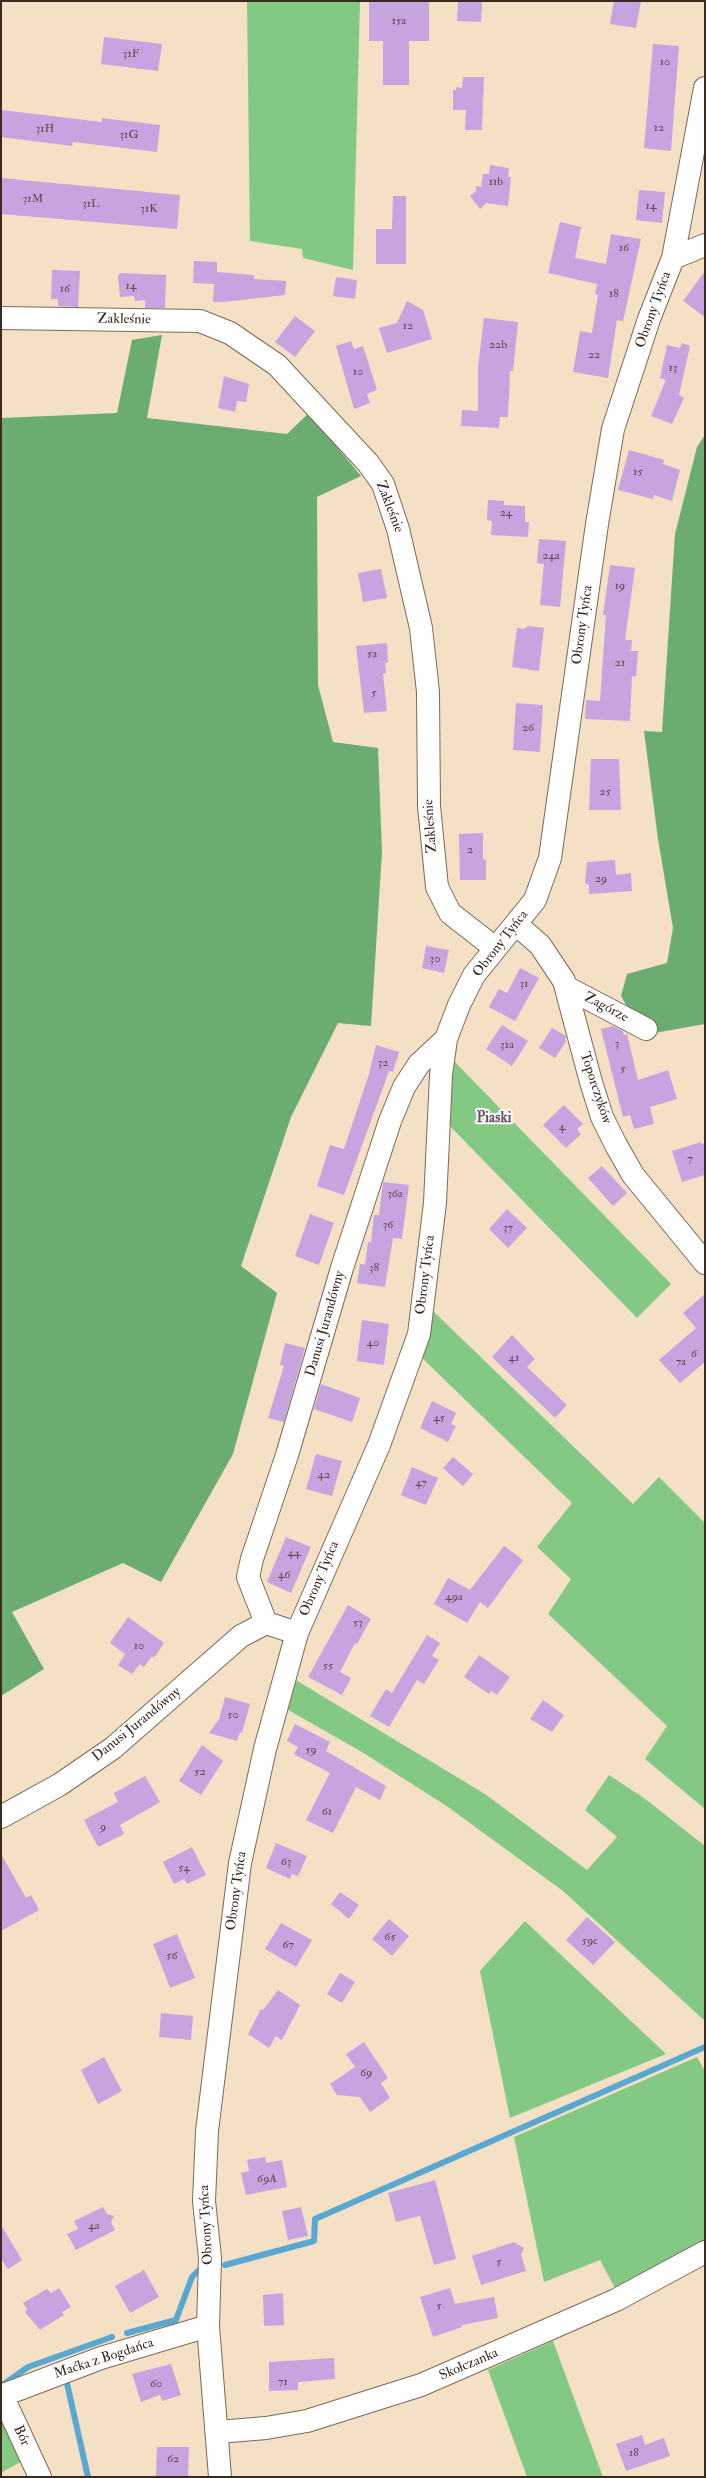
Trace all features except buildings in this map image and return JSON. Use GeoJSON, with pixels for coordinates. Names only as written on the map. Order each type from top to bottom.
{"type":"FeatureCollection","features":[{"type":"Feature","properties":{"kind":"street","name":"Obrony Tyńca"},"geometry":{"type":"LineString","coordinates":[[220,2477],[218,2432],[208,2326],[210,2258],[204,2201],[207,2131],[239,1871],[265,1749],[297,1633],[379,1445],[419,1334],[435,1203],[441,1075],[446,1039],[459,1005],[474,976],[494,948],[517,924],[535,900],[550,858],[596,532],[613,429],[648,319],[673,258],[704,100]]}},
{"type":"Feature","properties":{"kind":"street"},"geometry":{"type":"LineString","coordinates":[[673,258],[705,245]]}},
{"type":"Feature","properties":{"kind":"street","name":"Zakleśnie"},"geometry":{"type":"LineString","coordinates":[[1,318],[200,321],[230,333],[277,365],[368,463],[383,484],[398,529],[421,628],[428,692],[429,806],[437,887],[450,913],[494,948]]}},
{"type":"Feature","properties":{"kind":"street","name":"Toporczyków"},"geometry":{"type":"LineString","coordinates":[[517,924],[540,945],[566,987],[602,1117],[633,1175],[705,1263]]}},
{"type":"Feature","properties":{"kind":"street","name":"Zagórze"},"geometry":{"type":"LineString","coordinates":[[566,987],[646,1029]]}},
{"type":"Feature","properties":{"kind":"street","name":"Danusi Jurandówny"},"geometry":{"type":"LineString","coordinates":[[1,1817],[59,1785],[113,1748],[240,1636],[266,1623],[248,1577],[252,1559],[288,1455],[342,1268],[390,1121],[404,1087],[419,1064],[446,1039]]}},
{"type":"Feature","properties":{"kind":"street"},"geometry":{"type":"LineString","coordinates":[[266,1623],[297,1633]]}},
{"type":"Feature","properties":{"kind":"street","name":"Skołczanka"},"geometry":{"type":"LineString","coordinates":[[218,2432],[266,2428],[307,2421],[421,2385],[616,2300],[705,2252]]}},
{"type":"Feature","properties":{"kind":"street","name":"Maćka z Bogdańca"},"geometry":{"type":"LineString","coordinates":[[2,2396],[101,2358],[208,2326]]}},
{"type":"Feature","properties":{"kind":"street","name":"Bór"},"geometry":{"type":"LineString","coordinates":[[2,2396],[40,2477]]}},
{"type":"Feature","properties":{"kind":"green space"},"geometry":{"type":"Polygon","coordinates":[[[247,1],[360,1],[353,270],[303,258],[302,249],[250,241],[247,1]]]}},
{"type":"Feature","properties":{"kind":"green space"},"geometry":{"type":"Polygon","coordinates":[[[162,335],[147,418],[287,434],[309,413],[361,476],[317,497],[318,685],[333,742],[378,748],[382,852],[371,1026],[338,1023],[291,1117],[241,1266],[277,1293],[233,1454],[161,1582],[123,1563],[12,1612],[44,1669],[1,1696],[1,418],[117,413],[132,340],[162,335]]]}},
{"type":"Feature","properties":{"kind":"green space"},"geometry":{"type":"Polygon","coordinates":[[[705,435],[705,1024],[643,1035],[621,996],[627,974],[667,963],[673,928],[658,839],[644,731],[662,732],[675,534],[697,447],[705,435]]]}},
{"type":"Feature","properties":{"kind":"green space"},"geometry":{"type":"Polygon","coordinates":[[[454,1061],[671,1284],[637,1318],[447,1123],[449,1089],[454,1061]]]}},
{"type":"Feature","properties":{"kind":"green space"},"geometry":{"type":"Polygon","coordinates":[[[432,1310],[633,1504],[659,1477],[705,1523],[705,1809],[645,1759],[667,1726],[548,1614],[571,1579],[537,1547],[572,1503],[422,1358],[430,1336],[432,1310]]]}},
{"type":"Feature","properties":{"kind":"green space"},"geometry":{"type":"Polygon","coordinates":[[[294,1679],[485,1794],[587,1870],[617,1837],[585,1810],[609,1775],[644,1798],[705,1846],[705,2021],[563,1891],[448,1807],[362,1752],[283,1707],[294,1679]]]}},
{"type":"Feature","properties":{"kind":"green space"},"geometry":{"type":"Polygon","coordinates":[[[525,1921],[666,2054],[510,2118],[480,1971],[525,1921]]]}},
{"type":"Feature","properties":{"kind":"green space"},"geometry":{"type":"Polygon","coordinates":[[[697,2057],[705,2071],[705,2245],[616,2290],[600,2260],[544,2282],[514,2137],[697,2057]]]}},
{"type":"Feature","properties":{"kind":"green space"},"geometry":{"type":"Polygon","coordinates":[[[553,2341],[603,2477],[527,2477],[488,2370],[553,2341]]]}},
{"type":"Feature","properties":{"kind":"green space"},"geometry":{"type":"Polygon","coordinates":[[[1,2414],[24,2460],[1,2473],[1,2414]]]}},
{"type":"Feature","properties":{"kind":"waterway"},"geometry":{"type":"LineString","coordinates":[[225,2265],[314,2241],[315,2219],[705,2047]]}},
{"type":"Feature","properties":{"kind":"waterway"},"geometry":{"type":"LineString","coordinates":[[127,2333],[176,2320],[192,2277],[199,2270]]}},
{"type":"Feature","properties":{"kind":"waterway"},"geometry":{"type":"LineString","coordinates":[[1,2386],[28,2367],[112,2337]]}},
{"type":"Feature","properties":{"kind":"waterway"},"geometry":{"type":"LineString","coordinates":[[66,2379],[88,2477]]}},
{"type":"Feature","properties":{"kind":"district","name":"Piaski"},"geometry":{"type":"Point","coordinates":[494,1119]}}]}
